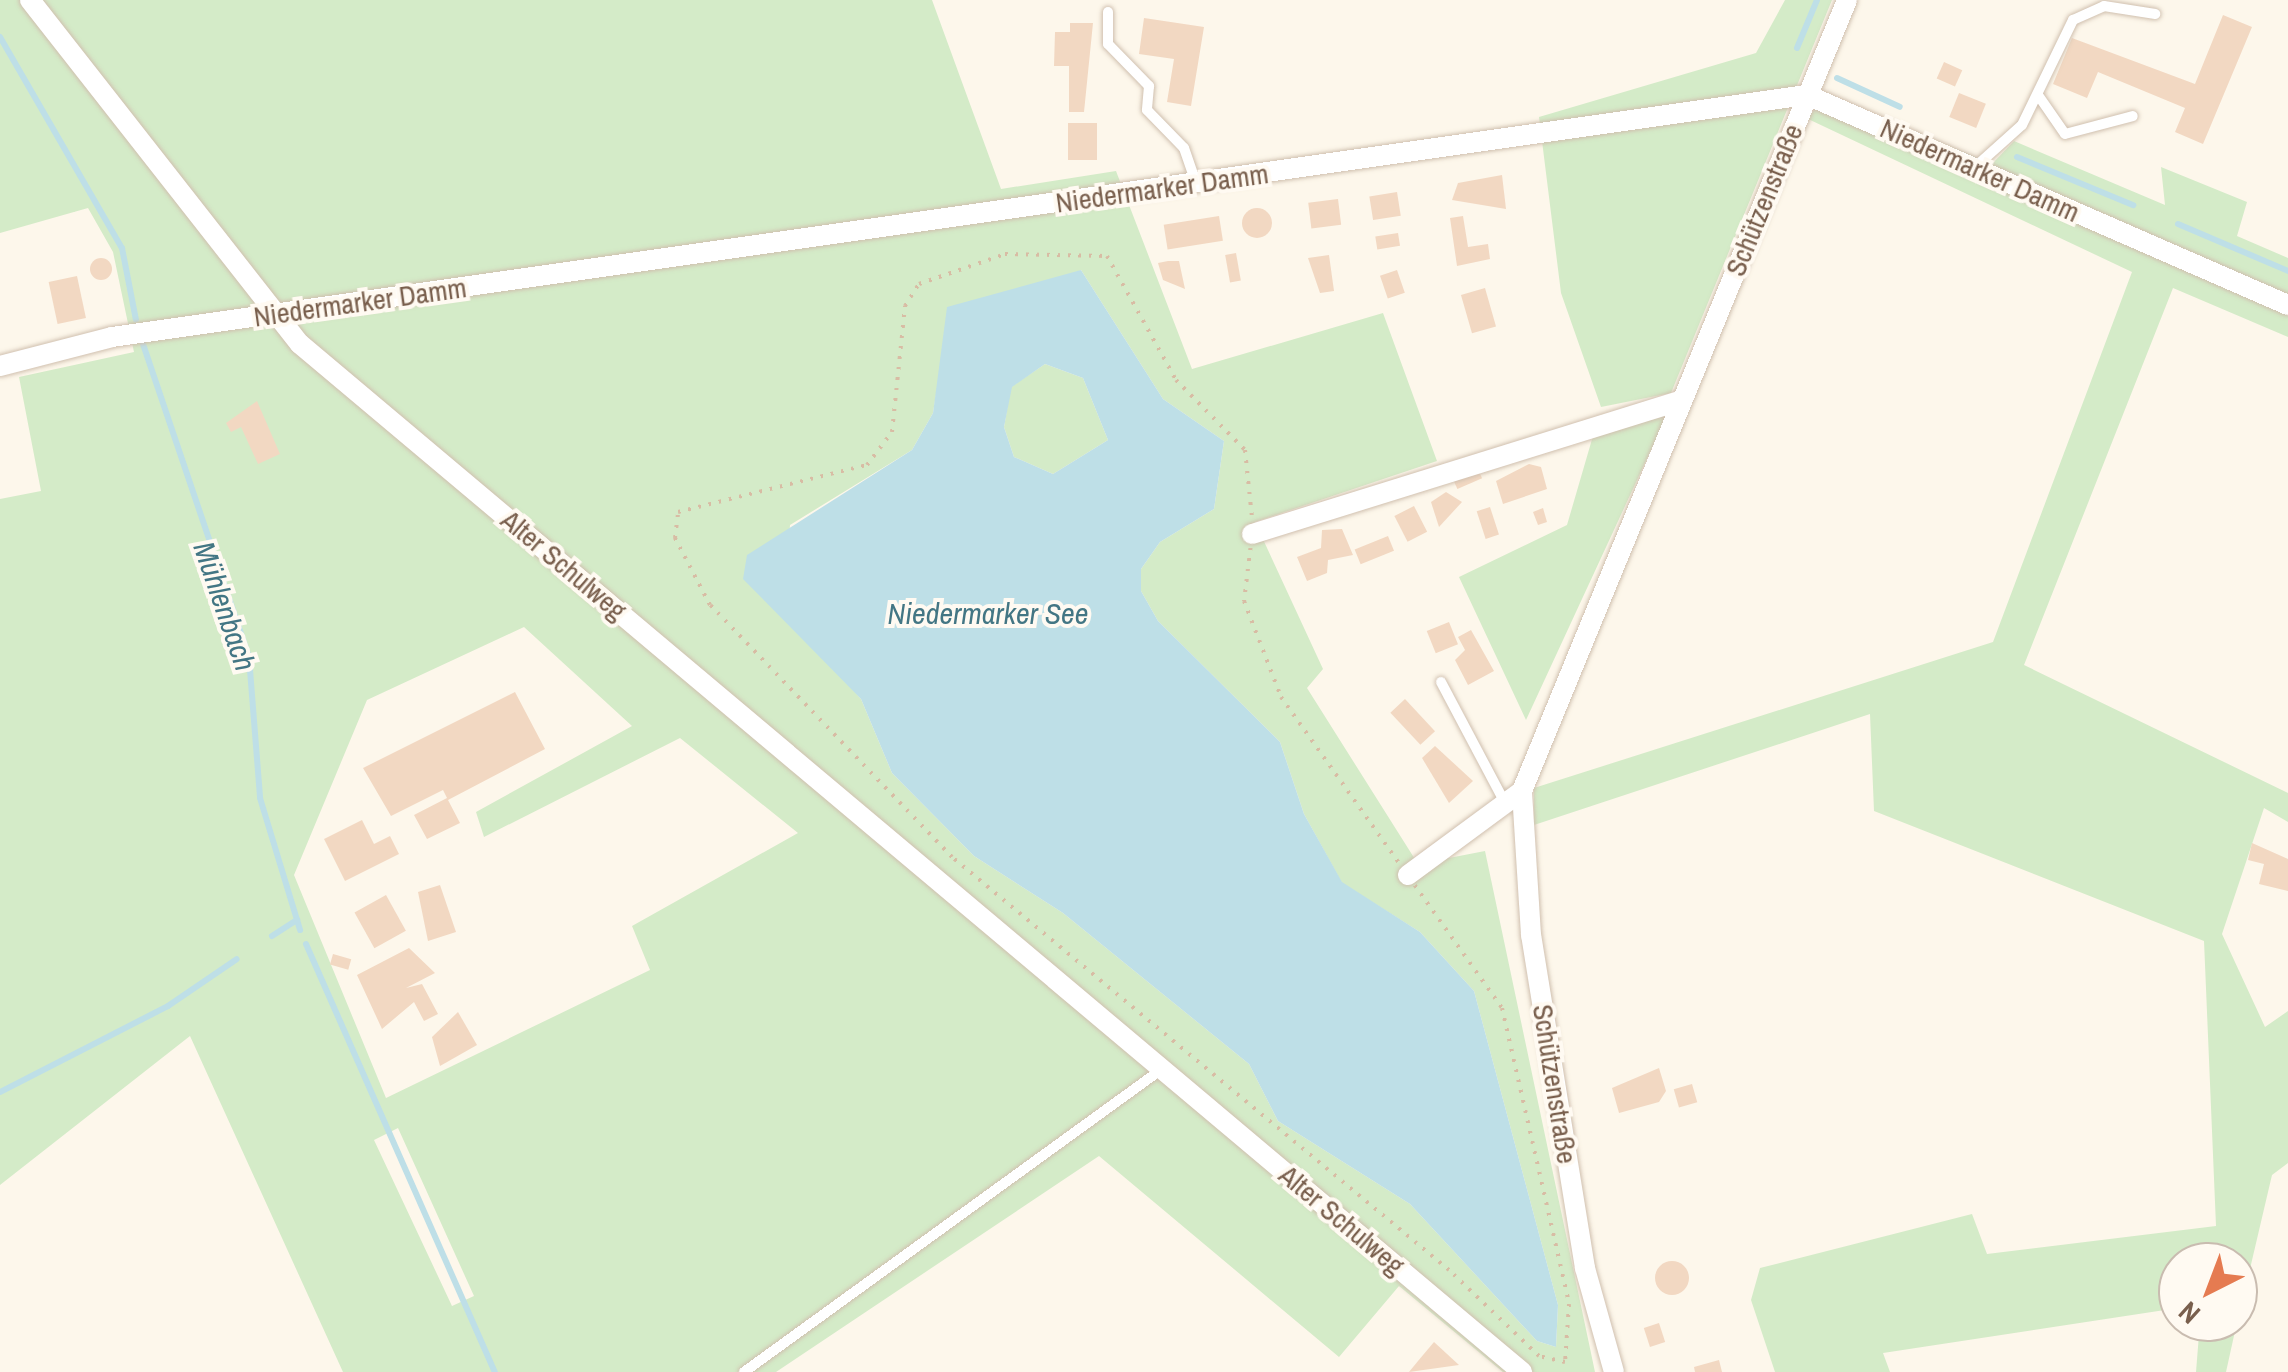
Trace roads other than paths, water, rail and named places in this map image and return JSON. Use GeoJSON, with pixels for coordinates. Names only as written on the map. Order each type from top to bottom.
{"type":"FeatureCollection","features":[{"type":"Feature","properties":{"kind":"street","name":"Alter Schulweg"},"geometry":{"type":"LineString","coordinates":[[30,0],[274,314],[1522,1372]]}},
{"type":"Feature","properties":{"kind":"street","name":"Schützenstraße"},"geometry":{"type":"LineString","coordinates":[[1614,1372],[1585,1268],[1534,954],[1514,797],[1847,0]]}},
{"type":"Feature","properties":{"kind":"street","name":"Niedermarker Damm"},"geometry":{"type":"LineString","coordinates":[[0,366],[112,337],[1807,95],[2288,304]]}},
{"type":"Feature","properties":{"kind":"street"},"geometry":{"type":"LineString","coordinates":[[1252,534],[1682,400]]}},
{"type":"Feature","properties":{"kind":"street"},"geometry":{"type":"LineString","coordinates":[[1408,875],[1514,797]]}},
{"type":"Feature","properties":{"kind":"lane"},"geometry":{"type":"LineString","coordinates":[[1974,168],[2022,125],[2073,20],[2104,6],[2155,14]]}},
{"type":"Feature","properties":{"kind":"lane"},"geometry":{"type":"LineString","coordinates":[[1108,12],[1108,44],[1149,86],[1147,110],[1184,148],[1196,182]]}},
{"type":"Feature","properties":{"kind":"lane"},"geometry":{"type":"LineString","coordinates":[[2038,95],[2065,134],[2133,116]]}},
{"type":"Feature","properties":{"kind":"lane"},"geometry":{"type":"LineString","coordinates":[[1441,682],[1514,797]]}},
{"type":"Feature","properties":{"kind":"lane"},"geometry":{"type":"LineString","coordinates":[[744,1372],[1163,1068]]}},
{"type":"Feature","properties":{"kind":"water","name":"Niedermarker See"},"geometry":{"type":"Polygon","coordinates":[[[1081,270],[1163,399],[1224,441],[1214,509],[1160,542],[1141,569],[1141,591],[1158,621],[1280,742],[1304,814],[1342,882],[1420,932],[1474,991],[1558,1305],[1556,1347],[1537,1341],[1410,1204],[1278,1121],[1249,1064],[1063,913],[974,856],[892,773],[861,699],[743,579],[747,555],[912,450],[933,413],[947,307],[1081,270]],[[1045,364],[1012,387],[1004,427],[1014,457],[1053,474],[1108,440],[1083,378],[1045,364]]]}},
{"type":"Feature","properties":{"kind":"waterway"},"geometry":{"type":"LineString","coordinates":[[1797,48],[1817,0]]}},
{"type":"Feature","properties":{"kind":"waterway","name":"Mühlenbach"},"geometry":{"type":"LineString","coordinates":[[0,37],[122,248],[136,320]]}},
{"type":"Feature","properties":{"kind":"waterway"},"geometry":{"type":"LineString","coordinates":[[1837,78],[1900,107]]}},
{"type":"Feature","properties":{"kind":"waterway"},"geometry":{"type":"LineString","coordinates":[[2017,157],[2133,205]]}},
{"type":"Feature","properties":{"kind":"waterway"},"geometry":{"type":"LineString","coordinates":[[2178,224],[2288,271]]}},
{"type":"Feature","properties":{"kind":"waterway","name":"Mühlenbach"},"geometry":{"type":"LineString","coordinates":[[143,344],[249,657],[260,798],[300,930]]}},
{"type":"Feature","properties":{"kind":"waterway"},"geometry":{"type":"LineString","coordinates":[[272,936],[297,920]]}},
{"type":"Feature","properties":{"kind":"waterway","name":"Mühlenbach"},"geometry":{"type":"LineString","coordinates":[[306,944],[495,1372]]}},
{"type":"Feature","properties":{"kind":"waterway"},"geometry":{"type":"LineString","coordinates":[[0,1092],[168,1006],[237,959]]}}]}
